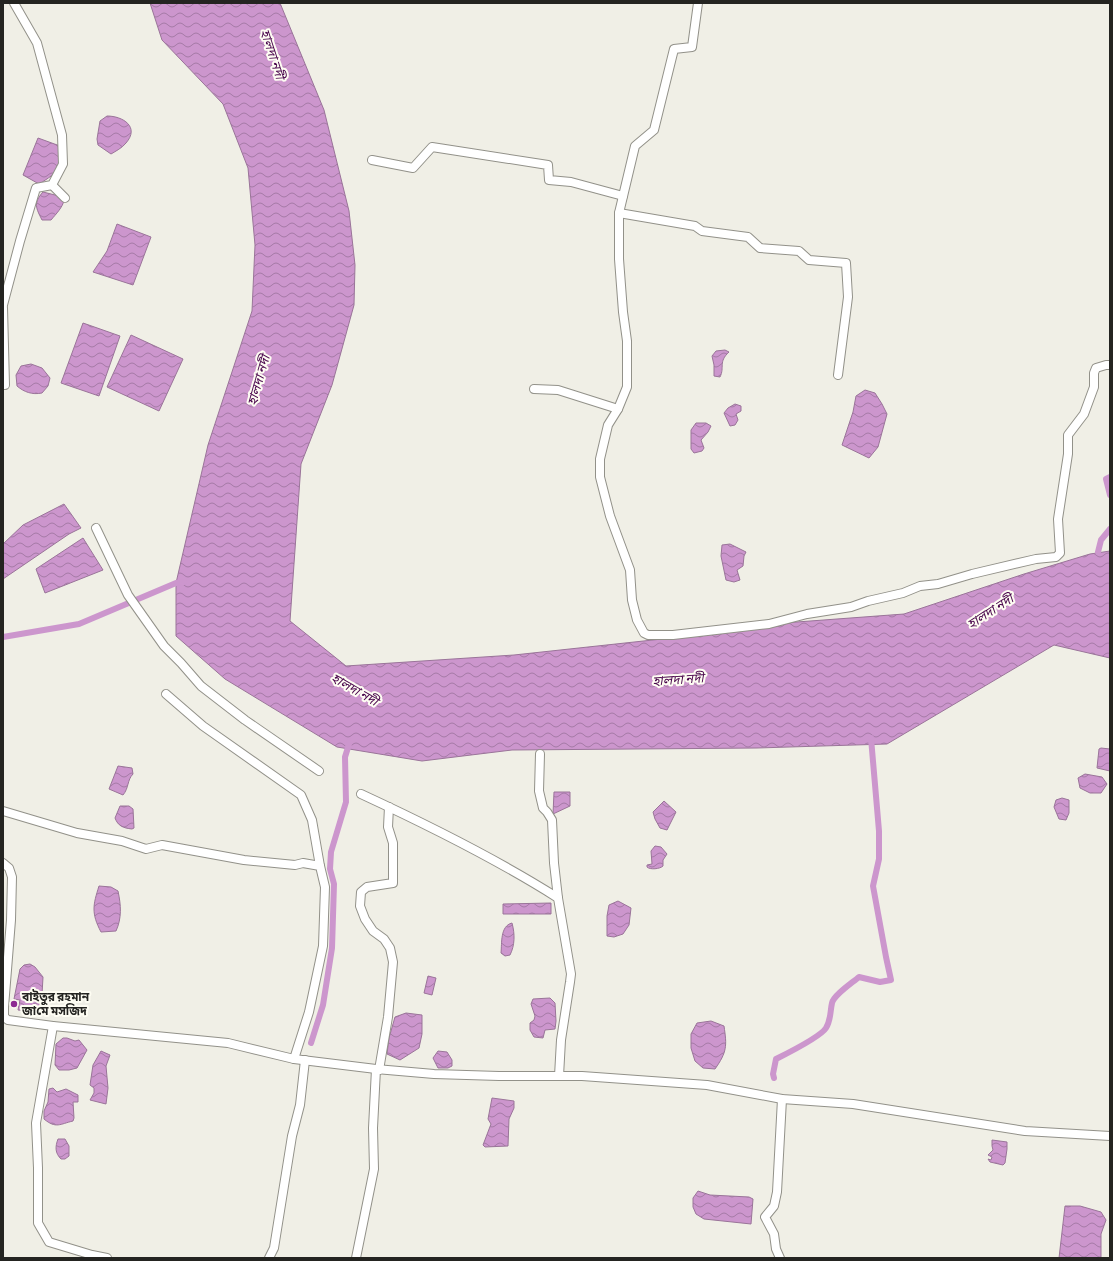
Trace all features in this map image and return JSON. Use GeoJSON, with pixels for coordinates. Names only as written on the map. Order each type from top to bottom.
{"type":"FeatureCollection","features":[{"type":"Feature","properties":{"kind":"street"},"geometry":{"type":"LineString","coordinates":[[14,3],[37,43],[62,135],[63,164],[52,185]]}},
{"type":"Feature","properties":{"kind":"street"},"geometry":{"type":"LineString","coordinates":[[698,3],[692,47],[674,49],[654,130],[635,146],[619,213],[622,305],[627,341],[627,387],[618,409],[608,425],[600,459],[600,477],[610,516],[630,570],[632,600],[637,620],[644,633],[648,635],[673,635],[768,624],[807,614],[851,607],[868,601],[903,593],[920,586],[938,584],[972,574],[1036,559],[1056,557],[1060,553],[1058,519],[1068,454],[1068,435],[1084,414],[1094,387],[1094,373],[1096,368],[1110,365]]}},
{"type":"Feature","properties":{"kind":"street"},"geometry":{"type":"LineString","coordinates":[[372,160],[413,168],[432,147],[548,165],[549,180],[570,182],[623,196]]}},
{"type":"Feature","properties":{"kind":"street"},"geometry":{"type":"LineString","coordinates":[[52,185],[65,198]]}},
{"type":"Feature","properties":{"kind":"street"},"geometry":{"type":"LineString","coordinates":[[3,385],[5,385],[3,307],[20,241],[36,188],[52,185]]}},
{"type":"Feature","properties":{"kind":"street"},"geometry":{"type":"LineString","coordinates":[[619,213],[695,226],[702,231],[748,237],[760,248],[799,251],[809,260],[846,264],[848,297],[838,375]]}},
{"type":"Feature","properties":{"kind":"street"},"geometry":{"type":"LineString","coordinates":[[534,390],[558,390],[618,409]]}},
{"type":"Feature","properties":{"kind":"street"},"geometry":{"type":"LineString","coordinates":[[96,528],[128,595],[164,646],[201,686],[245,720],[319,771]]}},
{"type":"Feature","properties":{"kind":"street"},"geometry":{"type":"LineString","coordinates":[[166,694],[203,726],[301,796],[312,820],[325,887],[323,946],[309,1012],[294,1059]]}},
{"type":"Feature","properties":{"kind":"street"},"geometry":{"type":"LineString","coordinates":[[540,754],[540,791],[543,808],[552,820],[554,863],[558,898],[571,974],[561,1040],[559,1076]]}},
{"type":"Feature","properties":{"kind":"street"},"geometry":{"type":"LineString","coordinates":[[361,794],[528,878],[558,898]]}},
{"type":"Feature","properties":{"kind":"street"},"geometry":{"type":"LineString","coordinates":[[356,1258],[374,1168],[373,1128],[378,1070],[388,1017],[393,962],[390,948],[384,939],[373,931],[360,906],[361,892],[367,887],[393,883],[394,843],[388,828],[389,807]]}},
{"type":"Feature","properties":{"kind":"street"},"geometry":{"type":"LineString","coordinates":[[3,811],[77,833],[122,841],[146,849],[162,845],[244,860],[295,865],[303,863],[320,866]]}},
{"type":"Feature","properties":{"kind":"street"},"geometry":{"type":"LineString","coordinates":[[3,863],[9,868],[12,877],[11,920],[4,1007],[4,1019],[8,1020],[53,1026],[228,1043],[294,1059],[378,1070],[441,1074],[582,1076],[707,1085],[782,1099],[853,1104],[1025,1131],[1110,1136]]}},
{"type":"Feature","properties":{"kind":"street"},"geometry":{"type":"LineString","coordinates":[[53,1026],[36,1123],[38,1223],[49,1242],[92,1255],[108,1258]]}},
{"type":"Feature","properties":{"kind":"street"},"geometry":{"type":"LineString","coordinates":[[269,1258],[274,1248],[292,1136],[300,1105],[304,1060]]}},
{"type":"Feature","properties":{"kind":"street"},"geometry":{"type":"LineString","coordinates":[[780,1258],[776,1249],[774,1234],[765,1217],[774,1206],[777,1192],[782,1099]]}},
{"type":"Feature","properties":{"kind":"water","name":"হালদা নদী"},"geometry":{"type":"Polygon","coordinates":[[[150,3],[280,3],[324,110],[349,211],[355,265],[354,305],[332,385],[301,464],[290,621],[346,666],[514,655],[699,635],[770,624],[904,614],[1024,574],[1090,554],[1110,551],[1110,658],[1054,645],[887,744],[757,748],[512,750],[422,761],[337,747],[225,679],[176,636],[176,583],[208,445],[252,311],[255,245],[248,168],[223,104],[162,40],[150,3]]]}},
{"type":"Feature","properties":{"kind":"water"},"geometry":{"type":"Polygon","coordinates":[[[107,116],[124,120],[130,127],[131,132],[130,137],[124,145],[111,154],[98,145],[97,139],[100,121],[107,116]]]}},
{"type":"Feature","properties":{"kind":"water"},"geometry":{"type":"Polygon","coordinates":[[[38,138],[60,146],[57,170],[39,184],[23,175],[38,138]]]}},
{"type":"Feature","properties":{"kind":"water"},"geometry":{"type":"Polygon","coordinates":[[[43,192],[59,196],[64,200],[61,208],[51,220],[42,220],[36,206],[38,199],[43,192]]]}},
{"type":"Feature","properties":{"kind":"water"},"geometry":{"type":"Polygon","coordinates":[[[117,224],[151,237],[133,285],[93,272],[107,251],[117,224]]]}},
{"type":"Feature","properties":{"kind":"water"},"geometry":{"type":"Polygon","coordinates":[[[83,323],[120,336],[99,396],[61,383],[83,323]]]}},
{"type":"Feature","properties":{"kind":"water"},"geometry":{"type":"Polygon","coordinates":[[[131,335],[183,359],[159,411],[107,387],[131,335]]]}},
{"type":"Feature","properties":{"kind":"water"},"geometry":{"type":"Polygon","coordinates":[[[725,350],[729,352],[724,359],[720,377],[714,376],[712,356],[716,351],[725,350]]]}},
{"type":"Feature","properties":{"kind":"water"},"geometry":{"type":"Polygon","coordinates":[[[31,364],[42,368],[50,378],[48,386],[42,393],[35,394],[22,390],[17,386],[16,375],[21,366],[31,364]]]}},
{"type":"Feature","properties":{"kind":"water"},"geometry":{"type":"Polygon","coordinates":[[[865,390],[875,393],[887,414],[878,447],[869,458],[842,445],[853,412],[856,396],[865,390]]]}},
{"type":"Feature","properties":{"kind":"water"},"geometry":{"type":"Polygon","coordinates":[[[735,404],[741,406],[741,411],[736,414],[738,420],[735,425],[730,426],[724,413],[728,408],[735,404]]]}},
{"type":"Feature","properties":{"kind":"water"},"geometry":{"type":"Polygon","coordinates":[[[696,423],[706,423],[711,426],[701,440],[704,448],[702,451],[694,453],[691,449],[691,430],[696,423]]]}},
{"type":"Feature","properties":{"kind":"water"},"geometry":{"type":"Polygon","coordinates":[[[64,504],[81,528],[69,534],[3,579],[3,544],[23,525],[64,504]]]}},
{"type":"Feature","properties":{"kind":"water"},"geometry":{"type":"Polygon","coordinates":[[[83,538],[103,570],[45,593],[36,569],[83,538]]]}},
{"type":"Feature","properties":{"kind":"water"},"geometry":{"type":"Polygon","coordinates":[[[730,544],[746,552],[743,566],[737,570],[740,580],[734,582],[726,580],[721,556],[722,545],[730,544]]]}},
{"type":"Feature","properties":{"kind":"water"},"geometry":{"type":"Polygon","coordinates":[[[1099,749],[1110,749],[1110,771],[1097,768],[1099,749]]]}},
{"type":"Feature","properties":{"kind":"water"},"geometry":{"type":"Polygon","coordinates":[[[118,766],[132,768],[133,774],[123,795],[109,789],[118,766]]]}},
{"type":"Feature","properties":{"kind":"water"},"geometry":{"type":"Polygon","coordinates":[[[1085,774],[1102,777],[1107,784],[1101,793],[1090,793],[1080,788],[1078,778],[1085,774]]]}},
{"type":"Feature","properties":{"kind":"water"},"geometry":{"type":"Polygon","coordinates":[[[554,792],[570,792],[570,806],[553,814],[554,792]]]}},
{"type":"Feature","properties":{"kind":"water"},"geometry":{"type":"Polygon","coordinates":[[[1062,798],[1069,800],[1069,813],[1066,820],[1059,819],[1054,807],[1056,800],[1062,798]]]}},
{"type":"Feature","properties":{"kind":"water"},"geometry":{"type":"Polygon","coordinates":[[[664,801],[676,812],[667,830],[660,828],[653,812],[664,801]]]}},
{"type":"Feature","properties":{"kind":"water"},"geometry":{"type":"Polygon","coordinates":[[[120,806],[129,806],[133,809],[134,828],[123,827],[116,821],[115,818],[120,806]]]}},
{"type":"Feature","properties":{"kind":"water"},"geometry":{"type":"Polygon","coordinates":[[[655,846],[661,847],[667,854],[663,860],[662,867],[650,869],[647,865],[652,864],[651,851],[655,846]]]}},
{"type":"Feature","properties":{"kind":"water"},"geometry":{"type":"Polygon","coordinates":[[[99,886],[111,887],[118,891],[120,911],[116,931],[101,932],[98,925],[94,914],[94,904],[99,886]]]}},
{"type":"Feature","properties":{"kind":"water"},"geometry":{"type":"Polygon","coordinates":[[[618,901],[631,908],[629,925],[623,934],[614,937],[607,936],[607,916],[609,905],[618,901]]]}},
{"type":"Feature","properties":{"kind":"water"},"geometry":{"type":"Polygon","coordinates":[[[551,903],[551,914],[503,914],[503,904],[551,903]]]}},
{"type":"Feature","properties":{"kind":"water"},"geometry":{"type":"Polygon","coordinates":[[[512,923],[514,943],[510,955],[505,956],[501,953],[502,935],[505,928],[512,923]]]}},
{"type":"Feature","properties":{"kind":"water"},"geometry":{"type":"Polygon","coordinates":[[[30,964],[35,967],[43,977],[41,1012],[18,1010],[20,1000],[14,999],[20,969],[24,965],[30,964]]]}},
{"type":"Feature","properties":{"kind":"water"},"geometry":{"type":"Polygon","coordinates":[[[428,976],[436,978],[432,995],[424,993],[428,976]]]}},
{"type":"Feature","properties":{"kind":"water"},"geometry":{"type":"Polygon","coordinates":[[[550,998],[555,1003],[555,1029],[545,1030],[543,1038],[534,1037],[530,1030],[530,1023],[534,1020],[535,1016],[531,1004],[533,999],[550,998]]]}},
{"type":"Feature","properties":{"kind":"water"},"geometry":{"type":"Polygon","coordinates":[[[406,1013],[422,1015],[422,1034],[419,1048],[400,1060],[387,1054],[389,1038],[395,1017],[406,1013]]]}},
{"type":"Feature","properties":{"kind":"water"},"geometry":{"type":"Polygon","coordinates":[[[711,1021],[724,1026],[726,1039],[724,1053],[715,1069],[703,1068],[695,1061],[691,1048],[691,1034],[697,1023],[711,1021]]]}},
{"type":"Feature","properties":{"kind":"water"},"geometry":{"type":"Polygon","coordinates":[[[63,1038],[75,1041],[79,1040],[87,1050],[77,1068],[59,1070],[55,1065],[56,1044],[63,1038]]]}},
{"type":"Feature","properties":{"kind":"water"},"geometry":{"type":"Polygon","coordinates":[[[101,1051],[110,1055],[106,1066],[108,1088],[106,1104],[90,1100],[94,1093],[94,1088],[90,1085],[93,1065],[101,1051]]]}},
{"type":"Feature","properties":{"kind":"water"},"geometry":{"type":"Polygon","coordinates":[[[438,1051],[447,1052],[452,1060],[452,1066],[448,1068],[438,1068],[433,1058],[438,1051]]]}},
{"type":"Feature","properties":{"kind":"water"},"geometry":{"type":"Polygon","coordinates":[[[53,1088],[57,1092],[66,1089],[78,1095],[78,1102],[73,1102],[73,1121],[55,1125],[44,1119],[44,1111],[48,1102],[49,1089],[53,1088]]]}},
{"type":"Feature","properties":{"kind":"water"},"geometry":{"type":"Polygon","coordinates":[[[492,1098],[514,1101],[514,1108],[509,1119],[508,1146],[485,1147],[483,1145],[491,1124],[488,1119],[492,1098]]]}},
{"type":"Feature","properties":{"kind":"water"},"geometry":{"type":"Polygon","coordinates":[[[58,1139],[65,1139],[69,1146],[69,1156],[65,1159],[61,1159],[57,1152],[56,1147],[58,1139]]]}},
{"type":"Feature","properties":{"kind":"water"},"geometry":{"type":"Polygon","coordinates":[[[992,1140],[1007,1142],[1005,1163],[1003,1165],[990,1162],[988,1159],[991,1160],[992,1157],[988,1155],[993,1150],[992,1140]]]}},
{"type":"Feature","properties":{"kind":"water"},"geometry":{"type":"Polygon","coordinates":[[[698,1191],[710,1195],[749,1197],[753,1199],[751,1224],[704,1219],[696,1214],[693,1207],[693,1198],[698,1191]]]}},
{"type":"Feature","properties":{"kind":"water"},"geometry":{"type":"Polygon","coordinates":[[[1065,1206],[1080,1206],[1101,1212],[1106,1220],[1101,1234],[1101,1258],[1059,1258],[1065,1206]]]}},
{"type":"Feature","properties":{"kind":"waterway"},"geometry":{"type":"LineString","coordinates":[[1110,477],[1106,479],[1110,495]]}},
{"type":"Feature","properties":{"kind":"waterway"},"geometry":{"type":"LineString","coordinates":[[1098,552],[1101,540],[1110,529]]}},
{"type":"Feature","properties":{"kind":"waterway"},"geometry":{"type":"LineString","coordinates":[[3,637],[79,624],[176,583],[184,582]]}},
{"type":"Feature","properties":{"kind":"waterway"},"geometry":{"type":"LineString","coordinates":[[774,1078],[773,1074],[776,1059],[803,1045],[826,1028],[829,1022],[833,1000],[844,989],[859,977],[880,982],[891,980],[873,886],[879,859],[879,831],[871,738]]}},
{"type":"Feature","properties":{"kind":"waterway"},"geometry":{"type":"LineString","coordinates":[[311,1043],[323,1005],[332,948],[334,884],[330,869],[331,852],[346,802],[345,757],[350,741]]}},
{"type":"Feature","properties":{"kind":"place","name":"বাইতুর রহমান জা‌মে মস‌জিদ"},"geometry":{"type":"Point","coordinates":[14,1004]}}]}
